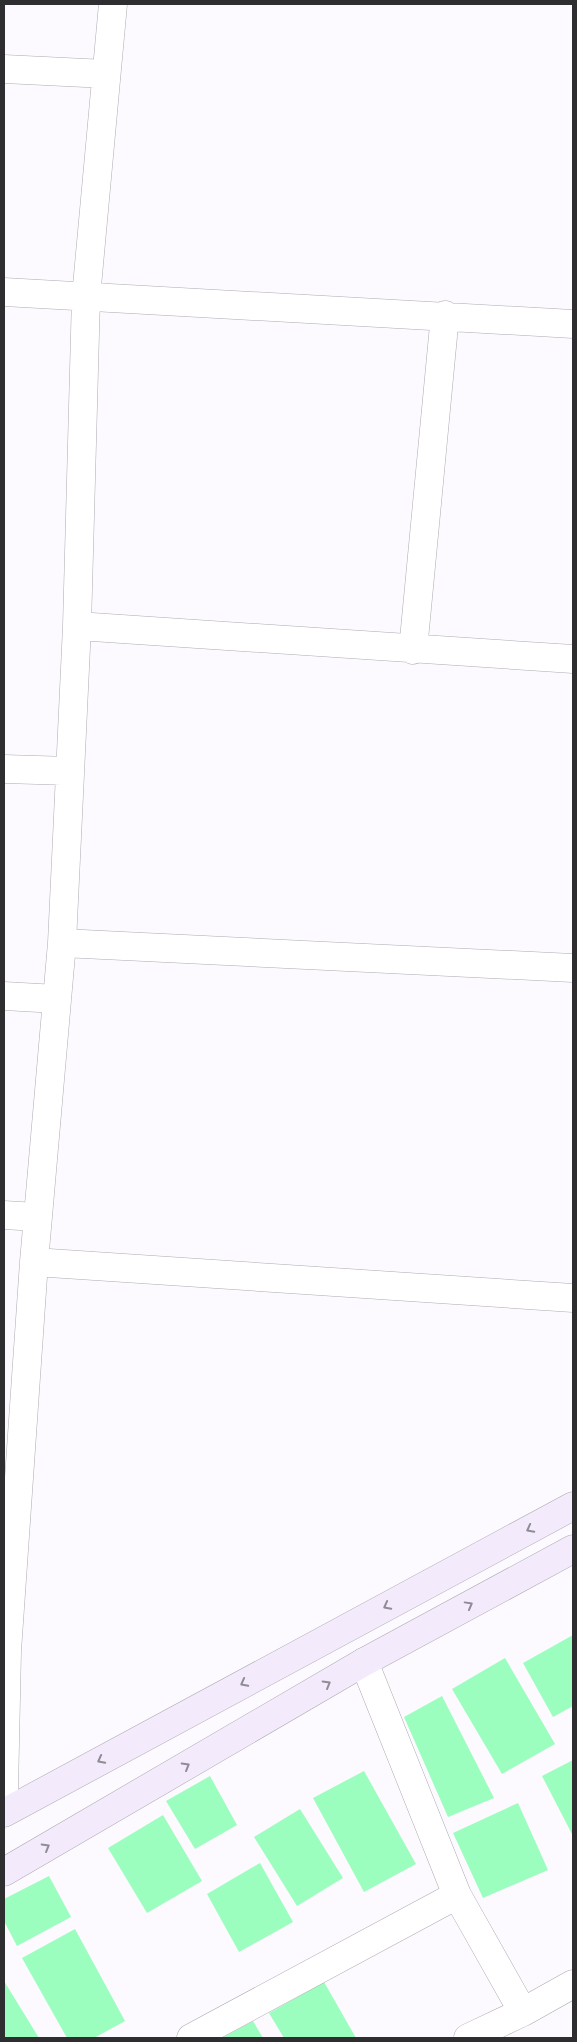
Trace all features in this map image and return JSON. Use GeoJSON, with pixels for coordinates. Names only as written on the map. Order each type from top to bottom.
{"type":"FeatureCollection","features":[{"type":"Feature","properties":{"kind":"street"},"geometry":{"type":"LineString","coordinates":[[4,1790],[5,1651],[13,1424],[34,1262],[62,943],[77,626],[86,297],[113,4]]}},
{"type":"Feature","properties":{"kind":"street"},"geometry":{"type":"LineString","coordinates":[[4,69],[106,74]]}},
{"type":"Feature","properties":{"kind":"street"},"geometry":{"type":"LineString","coordinates":[[4,292],[445,315],[573,324]]}},
{"type":"Feature","properties":{"kind":"street"},"geometry":{"type":"LineString","coordinates":[[413,650],[445,315]]}},
{"type":"Feature","properties":{"kind":"street"},"geometry":{"type":"LineString","coordinates":[[77,626],[413,650],[573,659]]}},
{"type":"Feature","properties":{"kind":"street"},"geometry":{"type":"LineString","coordinates":[[4,769],[70,771]]}},
{"type":"Feature","properties":{"kind":"street"},"geometry":{"type":"LineString","coordinates":[[62,943],[573,968]]}},
{"type":"Feature","properties":{"kind":"street"},"geometry":{"type":"LineString","coordinates":[[4,996],[56,999]]}},
{"type":"Feature","properties":{"kind":"street"},"geometry":{"type":"LineString","coordinates":[[4,1215],[38,1217]]}},
{"type":"Feature","properties":{"kind":"street"},"geometry":{"type":"LineString","coordinates":[[34,1262],[573,1298]]}},
{"type":"Feature","properties":{"kind":"street"},"geometry":{"type":"LineString","coordinates":[[4,1813],[573,1506]]}},
{"type":"Feature","properties":{"kind":"street"},"geometry":{"type":"LineString","coordinates":[[4,1872],[364,1662],[573,1548]]}},
{"type":"Feature","properties":{"kind":"street"},"geometry":{"type":"LineString","coordinates":[[364,1662],[457,1895],[522,2012]]}},
{"type":"Feature","properties":{"kind":"street"},"geometry":{"type":"LineString","coordinates":[[191,2038],[457,1895]]}},
{"type":"Feature","properties":{"kind":"street"},"geometry":{"type":"LineString","coordinates":[[468,2038],[522,2012],[573,1984]]}},
{"type":"Feature","properties":{"kind":"building"},"geometry":{"type":"Polygon","coordinates":[[[573,1635],[573,1706],[553,1717],[523,1663],[573,1635]]]}},
{"type":"Feature","properties":{"kind":"building"},"geometry":{"type":"Polygon","coordinates":[[[505,1658],[555,1744],[502,1774],[452,1689],[505,1658]]]}},
{"type":"Feature","properties":{"kind":"building"},"geometry":{"type":"Polygon","coordinates":[[[442,1696],[494,1798],[448,1817],[404,1717],[442,1696]]]}},
{"type":"Feature","properties":{"kind":"building"},"geometry":{"type":"Polygon","coordinates":[[[573,1760],[573,1836],[542,1776],[573,1760]]]}},
{"type":"Feature","properties":{"kind":"building"},"geometry":{"type":"Polygon","coordinates":[[[364,1771],[416,1864],[364,1892],[313,1798],[364,1771]]]}},
{"type":"Feature","properties":{"kind":"building"},"geometry":{"type":"Polygon","coordinates":[[[210,1776],[237,1825],[195,1849],[166,1801],[210,1776]]]}},
{"type":"Feature","properties":{"kind":"building"},"geometry":{"type":"Polygon","coordinates":[[[518,1803],[548,1870],[483,1898],[453,1833],[518,1803]]]}},
{"type":"Feature","properties":{"kind":"building"},"geometry":{"type":"Polygon","coordinates":[[[300,1809],[343,1878],[297,1906],[254,1837],[300,1809]]]}},
{"type":"Feature","properties":{"kind":"building"},"geometry":{"type":"Polygon","coordinates":[[[163,1815],[202,1881],[147,1913],[108,1848],[163,1815]]]}},
{"type":"Feature","properties":{"kind":"building"},"geometry":{"type":"Polygon","coordinates":[[[260,1863],[293,1922],[239,1952],[207,1894],[260,1863]]]}},
{"type":"Feature","properties":{"kind":"building"},"geometry":{"type":"Polygon","coordinates":[[[49,1876],[71,1917],[17,1946],[4,1921],[4,1899],[49,1876]]]}},
{"type":"Feature","properties":{"kind":"building"},"geometry":{"type":"Polygon","coordinates":[[[75,1929],[125,2021],[94,2038],[67,2038],[22,1958],[75,1929]]]}},
{"type":"Feature","properties":{"kind":"building"},"geometry":{"type":"Polygon","coordinates":[[[4,1981],[39,2038],[4,2038],[4,1981]]]}},
{"type":"Feature","properties":{"kind":"building"},"geometry":{"type":"Polygon","coordinates":[[[324,1982],[356,2038],[284,2038],[269,2013],[324,1982]]]}},
{"type":"Feature","properties":{"kind":"building"},"geometry":{"type":"Polygon","coordinates":[[[253,2021],[263,2038],[222,2038],[253,2021]]]}}]}
